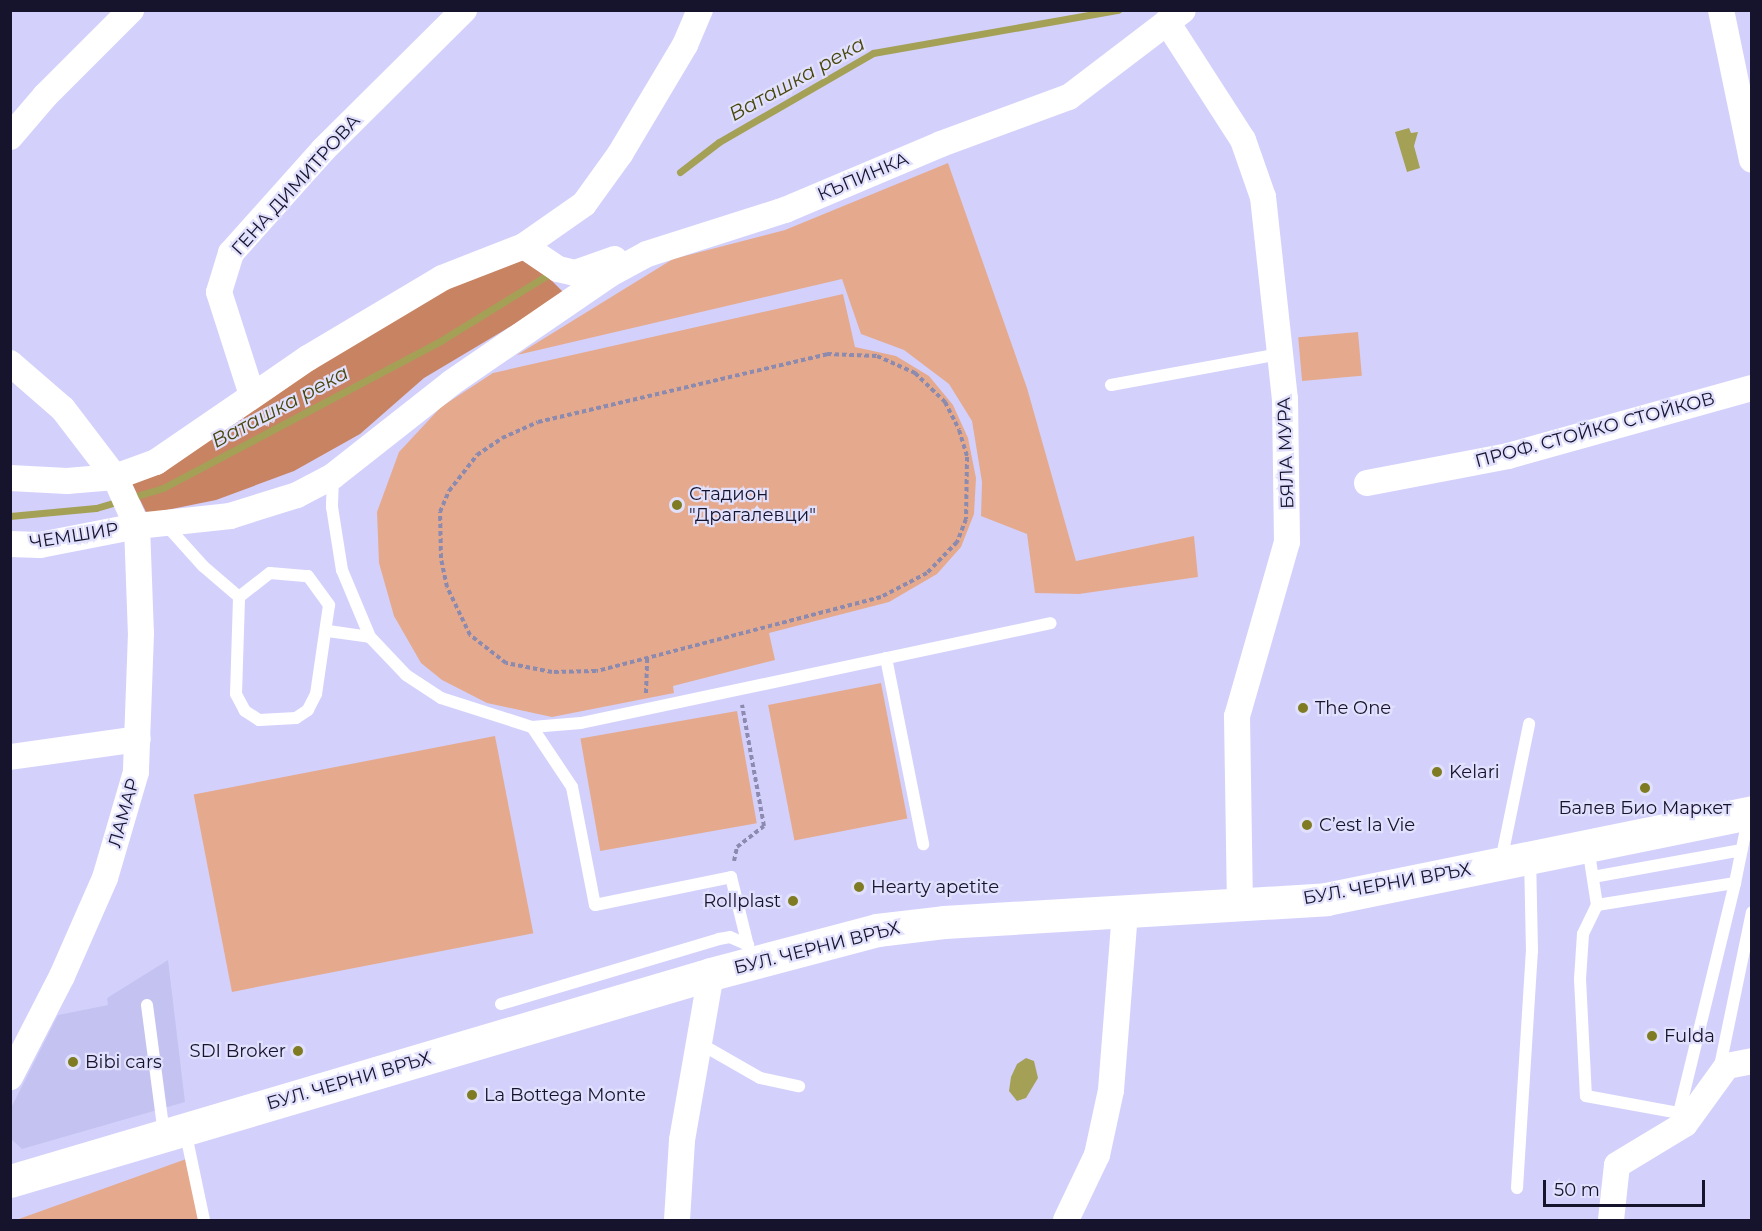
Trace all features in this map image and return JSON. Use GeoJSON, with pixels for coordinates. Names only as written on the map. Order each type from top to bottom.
{"type":"FeatureCollection","features":[{"type":"Feature","properties":{"kind":"main road","name":"БУЛ. ЧЕРНИ ВРЪХ"},"geometry":{"type":"LineString","coordinates":[[10,1181],[711,974],[750,954],[906,925],[1326,899],[1750,812]]}},
{"type":"Feature","properties":{"kind":"street"},"geometry":{"type":"LineString","coordinates":[[10,137],[45,96],[131,10]]}},
{"type":"Feature","properties":{"kind":"street","name":"ГЕНА ДИМИТРОВА"},"geometry":{"type":"LineString","coordinates":[[252,395],[219,292],[231,253],[323,150],[464,10]]}},
{"type":"Feature","properties":{"kind":"street"},"geometry":{"type":"LineString","coordinates":[[10,478],[117,482],[156,462],[252,395],[442,279],[524,246],[584,204],[621,154],[686,45],[700,10]]}},
{"type":"Feature","properties":{"kind":"street"},"geometry":{"type":"LineString","coordinates":[[1721,10],[1752,160]]}},
{"type":"Feature","properties":{"kind":"street","name":"КЪПИНКА"},"geometry":{"type":"LineString","coordinates":[[524,246],[558,269],[575,273],[590,271],[624,255],[647,254],[785,210],[941,144],[1069,97],[1112,68],[1175,16]]}},
{"type":"Feature","properties":{"kind":"street","name":"БЯЛА МУРА"},"geometry":{"type":"LineString","coordinates":[[1175,16],[1243,140],[1263,197],[1280,354],[1289,487],[1287,542],[1237,716],[1240,904]]}},
{"type":"Feature","properties":{"kind":"street","name":"ЧЕМШИР"},"geometry":{"type":"LineString","coordinates":[[10,544],[40,545],[134,520],[167,526],[265,507],[333,476],[451,383],[610,274],[647,254]]}},
{"type":"Feature","properties":{"kind":"street"},"geometry":{"type":"LineString","coordinates":[[10,363],[63,409],[117,482],[134,520]]}},
{"type":"Feature","properties":{"kind":"street","name":"ПРОФ. СТОЙКО СТОЙКОВ"},"geometry":{"type":"LineString","coordinates":[[1366,483],[1508,456],[1752,388]]}},
{"type":"Feature","properties":{"kind":"street","name":"ЛАМАР"},"geometry":{"type":"LineString","coordinates":[[10,1077],[62,976],[105,878],[136,772],[141,633],[134,520]]}},
{"type":"Feature","properties":{"kind":"street"},"geometry":{"type":"LineString","coordinates":[[10,757],[138,739]]}},
{"type":"Feature","properties":{"kind":"street"},"geometry":{"type":"LineString","coordinates":[[1066,1221],[1097,1155],[1111,1090],[1125,912]]}},
{"type":"Feature","properties":{"kind":"street"},"geometry":{"type":"LineString","coordinates":[[677,1221],[682,1140],[711,974]]}},
{"type":"Feature","properties":{"kind":"street"},"geometry":{"type":"LineString","coordinates":[[1611,1221],[1617,1165],[1685,1124],[1727,1066],[1752,1061]]}},
{"type":"Feature","properties":{"kind":"lane"},"geometry":{"type":"LineString","coordinates":[[1111,385],[1280,354]]}},
{"type":"Feature","properties":{"kind":"lane"},"geometry":{"type":"LineString","coordinates":[[333,476],[332,507],[342,570],[370,638],[406,675],[441,698],[532,727],[558,726],[640,710],[1050,622]]}},
{"type":"Feature","properties":{"kind":"lane"},"geometry":{"type":"LineString","coordinates":[[167,526],[203,566],[239,597]]}},
{"type":"Feature","properties":{"kind":"lane"},"geometry":{"type":"LineString","coordinates":[[270,573],[308,576],[329,605],[316,694],[308,710],[296,718],[259,720],[245,711],[236,694],[239,597],[270,573]]}},
{"type":"Feature","properties":{"kind":"lane"},"geometry":{"type":"LineString","coordinates":[[327,631],[370,638]]}},
{"type":"Feature","properties":{"kind":"lane"},"geometry":{"type":"LineString","coordinates":[[886,658],[923,844]]}},
{"type":"Feature","properties":{"kind":"lane"},"geometry":{"type":"LineString","coordinates":[[1517,1188],[1532,951],[1515,860],[1528,724]]}},
{"type":"Feature","properties":{"kind":"lane"},"geometry":{"type":"LineString","coordinates":[[532,727],[572,787],[595,905],[731,877],[750,954]]}},
{"type":"Feature","properties":{"kind":"lane"},"geometry":{"type":"LineString","coordinates":[[1588,846],[1597,905],[1583,934],[1580,979],[1586,1096],[1679,1113],[1750,812]]}},
{"type":"Feature","properties":{"kind":"lane"},"geometry":{"type":"LineString","coordinates":[[1593,877],[1742,850]]}},
{"type":"Feature","properties":{"kind":"lane"},"geometry":{"type":"LineString","coordinates":[[1597,905],[1735,883]]}},
{"type":"Feature","properties":{"kind":"lane"},"geometry":{"type":"LineString","coordinates":[[1718,1077],[1752,912]]}},
{"type":"Feature","properties":{"kind":"lane"},"geometry":{"type":"LineString","coordinates":[[501,1004],[720,939],[730,938],[750,954]]}},
{"type":"Feature","properties":{"kind":"lane"},"geometry":{"type":"LineString","coordinates":[[147,1005],[174,1132],[204,1221]]}},
{"type":"Feature","properties":{"kind":"lane"},"geometry":{"type":"LineString","coordinates":[[699,1043],[760,1078],[799,1086]]}},
{"type":"Feature","properties":{"kind":"path"},"geometry":{"type":"LineString","coordinates":[[827,354],[877,356],[915,373],[932,386],[945,402],[968,457],[966,519],[957,542],[944,558],[905,588],[882,597],[647,658],[596,671],[552,672],[506,663],[470,635],[447,587],[441,558],[440,512],[449,491],[477,455],[502,438],[538,422],[827,354]]}},
{"type":"Feature","properties":{"kind":"path"},"geometry":{"type":"LineString","coordinates":[[640,710],[648,685],[647,658]]}},
{"type":"Feature","properties":{"kind":"path"},"geometry":{"type":"LineString","coordinates":[[731,877],[738,847],[764,826],[742,706]]}},
{"type":"Feature","properties":{"kind":"shaded area"},"geometry":{"type":"Polygon","coordinates":[[[1409,128],[1411,133],[1418,132],[1414,146],[1420,168],[1407,172],[1395,132],[1409,128]]]}},
{"type":"Feature","properties":{"kind":"shaded area"},"geometry":{"type":"Polygon","coordinates":[[[948,163],[1027,388],[1076,561],[1194,536],[1198,577],[1079,594],[1035,593],[1027,534],[981,516],[982,482],[972,421],[949,384],[904,350],[861,334],[842,279],[517,355],[673,259],[785,230],[948,163]]]}},
{"type":"Feature","properties":{"kind":"shaded area"},"geometry":{"type":"Polygon","coordinates":[[[526,255],[565,294],[424,378],[360,434],[294,471],[216,500],[147,514],[130,480],[330,355],[475,272],[526,255]]]}},
{"type":"Feature","properties":{"kind":"shaded area","name":"Стадион \"Драгалевци\""},"geometry":{"type":"Polygon","coordinates":[[[843,294],[855,347],[896,356],[929,376],[953,405],[968,438],[976,478],[974,514],[961,547],[937,574],[889,602],[769,633],[775,660],[673,686],[674,693],[552,717],[487,703],[442,680],[421,663],[394,616],[379,563],[377,512],[399,452],[441,407],[493,373],[843,294]]]}},
{"type":"Feature","properties":{"kind":"shaded area"},"geometry":{"type":"Polygon","coordinates":[[[1358,332],[1362,376],[1302,381],[1298,337],[1358,332]]]}},
{"type":"Feature","properties":{"kind":"shaded area"},"geometry":{"type":"Polygon","coordinates":[[[881,683],[907,818],[794,840],[768,705],[881,683]]]}},
{"type":"Feature","properties":{"kind":"shaded area"},"geometry":{"type":"Polygon","coordinates":[[[737,711],[757,823],[600,851],[580,739],[737,711]]]}},
{"type":"Feature","properties":{"kind":"shaded area"},"geometry":{"type":"Polygon","coordinates":[[[495,736],[533,933],[232,992],[194,795],[495,736]]]}},
{"type":"Feature","properties":{"kind":"shaded area"},"geometry":{"type":"Polygon","coordinates":[[[168,960],[185,1102],[22,1149],[11,1139],[10,1110],[58,1015],[108,1005],[107,998],[168,960]]]}},
{"type":"Feature","properties":{"kind":"shaded area"},"geometry":{"type":"Polygon","coordinates":[[[1026,1058],[1034,1061],[1038,1078],[1026,1098],[1017,1101],[1009,1091],[1011,1077],[1017,1064],[1026,1058]]]}},
{"type":"Feature","properties":{"kind":"shaded area"},"geometry":{"type":"Polygon","coordinates":[[[189,1158],[199,1220],[16,1220],[189,1158]]]}},
{"type":"Feature","properties":{"kind":"waterway","name":"Ваташка река"},"geometry":{"type":"LineString","coordinates":[[680,172],[719,142],[873,53],[1118,10]]}},
{"type":"Feature","properties":{"kind":"waterway","name":"Ваташка река"},"geometry":{"type":"LineString","coordinates":[[10,516],[96,508],[163,488],[442,340],[546,276]]}},
{"type":"Feature","properties":{"kind":"place","name":"Стадион \"Драгалевци\""},"geometry":{"type":"Point","coordinates":[677,505]}},
{"type":"Feature","properties":{"kind":"place","name":"The One"},"geometry":{"type":"Point","coordinates":[1303,708]}},
{"type":"Feature","properties":{"kind":"place","name":"Kelari"},"geometry":{"type":"Point","coordinates":[1437,772]}},
{"type":"Feature","properties":{"kind":"place","name":"Балев Био Маркет"},"geometry":{"type":"Point","coordinates":[1645,788]}},
{"type":"Feature","properties":{"kind":"place","name":"C’est la Vie"},"geometry":{"type":"Point","coordinates":[1307,825]}},
{"type":"Feature","properties":{"kind":"place","name":"Hearty apetite"},"geometry":{"type":"Point","coordinates":[859,887]}},
{"type":"Feature","properties":{"kind":"place","name":"Rollplast"},"geometry":{"type":"Point","coordinates":[793,901]}},
{"type":"Feature","properties":{"kind":"place","name":"Fulda"},"geometry":{"type":"Point","coordinates":[1652,1036]}},
{"type":"Feature","properties":{"kind":"place","name":"SDI Broker"},"geometry":{"type":"Point","coordinates":[298,1051]}},
{"type":"Feature","properties":{"kind":"place","name":"Bibi cars"},"geometry":{"type":"Point","coordinates":[73,1062]}},
{"type":"Feature","properties":{"kind":"place","name":"La Bottega Monte"},"geometry":{"type":"Point","coordinates":[472,1095]}}]}
